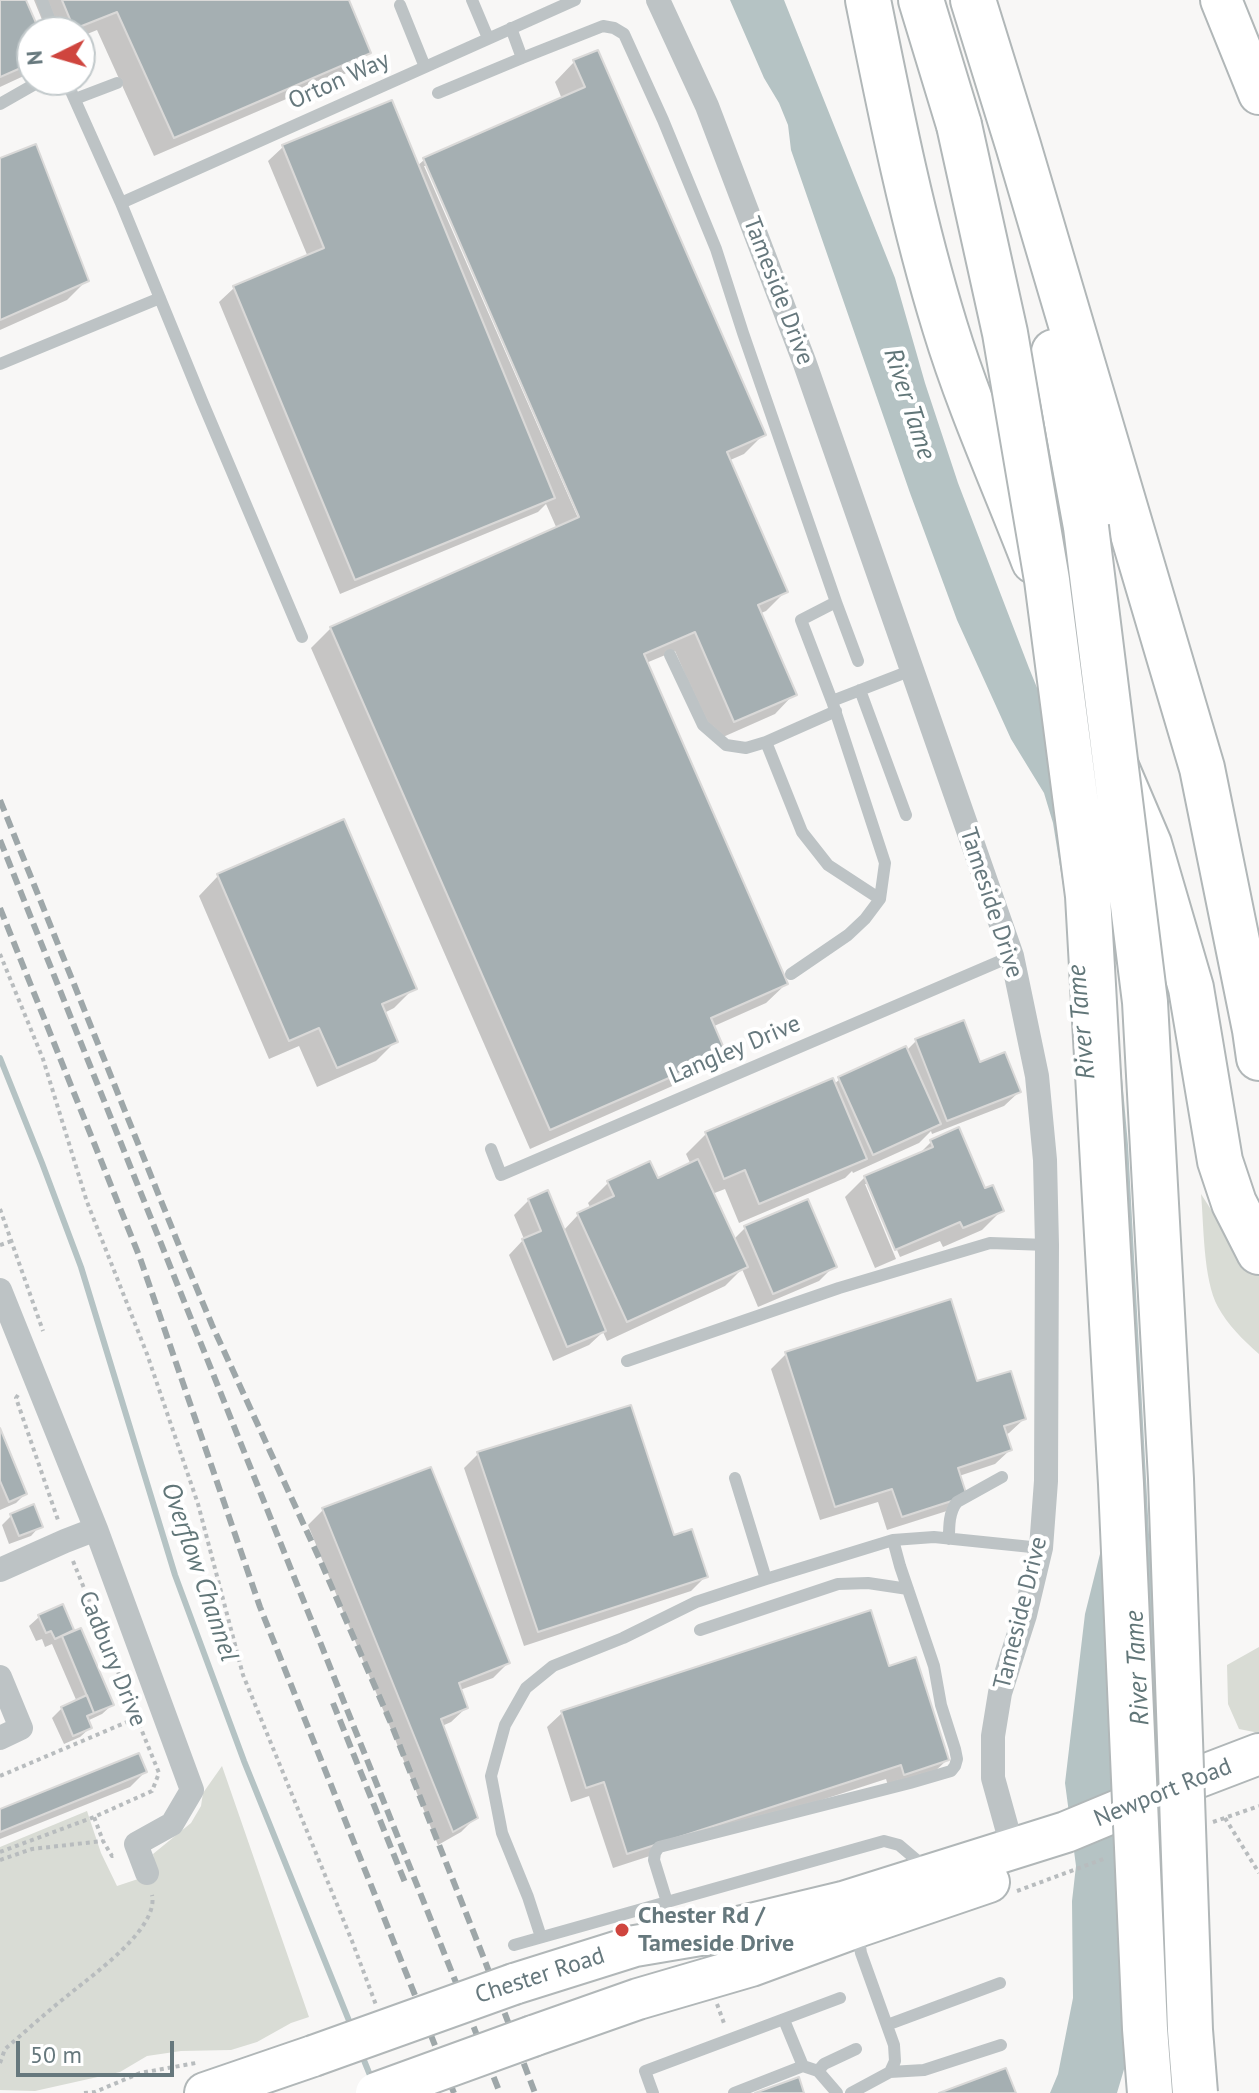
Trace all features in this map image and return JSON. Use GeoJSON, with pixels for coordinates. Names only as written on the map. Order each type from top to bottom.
{"type":"FeatureCollection","features":[{"type":"Feature","properties":{"kind":"highway"},"geometry":{"type":"LineString","coordinates":[[868,0],[917,226],[945,327],[959,370],[1100,729],[1149,844],[1191,988],[1220,1161],[1234,1203],[1259,1252]]}},
{"type":"Feature","properties":{"kind":"highway"},"geometry":{"type":"LineString","coordinates":[[921,0],[959,125],[1005,333],[1047,580],[1088,896],[1121,1484],[1150,2093]]}},
{"type":"Feature","properties":{"kind":"highway"},"geometry":{"type":"LineString","coordinates":[[970,0],[997,126],[1052,336],[1086,527],[1145,1002],[1171,1479],[1190,2030],[1195,2093]]}},
{"type":"Feature","properties":{"kind":"highway"},"geometry":{"type":"LineString","coordinates":[[970,0],[1036,205],[1202,768],[1259,1058]]}},
{"type":"Feature","properties":{"kind":"highway"},"geometry":{"type":"LineString","coordinates":[[1221,0],[1259,94]]}},
{"type":"Feature","properties":{"kind":"highway","name":"Newport Road"},"geometry":{"type":"LineString","coordinates":[[1208,1805],[1259,1754]]}},
{"type":"Feature","properties":{"kind":"highway","name":"Newport Road"},"geometry":{"type":"LineString","coordinates":[[1069,1842],[1208,1805],[1259,1783]]}},
{"type":"Feature","properties":{"kind":"highway"},"geometry":{"type":"LineString","coordinates":[[376,2093],[638,1999],[751,1966],[929,1904],[1069,1842]]}},
{"type":"Feature","properties":{"kind":"highway","name":"Chester Road"},"geometry":{"type":"LineString","coordinates":[[205,2093],[313,2056],[514,1964],[718,1932],[843,1902],[1013,1850],[1069,1842]]}},
{"type":"Feature","properties":{"kind":"street","name":"Tameside Drive"},"geometry":{"type":"LineString","coordinates":[[658,0],[707,106],[804,361],[1012,956],[1037,1076],[1045,1160],[1047,1245],[1046,1466],[1041,1548],[1025,1615],[1000,1693],[993,1736],[993,1778],[1013,1850]]}},
{"type":"Feature","properties":{"kind":"street","name":"Cadbury Drive"},"geometry":{"type":"LineString","coordinates":[[0,1290],[96,1529],[192,1790],[172,1824],[136,1844],[147,1873]]}},
{"type":"Feature","properties":{"kind":"street"},"geometry":{"type":"LineString","coordinates":[[0,1570],[96,1529]]}},
{"type":"Feature","properties":{"kind":"street"},"geometry":{"type":"LineString","coordinates":[[0,1677],[21,1728],[0,1738]]}},
{"type":"Feature","properties":{"kind":"lane"},"geometry":{"type":"LineString","coordinates":[[472,0],[488,38]]}},
{"type":"Feature","properties":{"kind":"lane","name":"Orton Way"},"geometry":{"type":"LineString","coordinates":[[121,203],[575,0]]}},
{"type":"Feature","properties":{"kind":"lane"},"geometry":{"type":"LineString","coordinates":[[400,5],[425,67]]}},
{"type":"Feature","properties":{"kind":"lane"},"geometry":{"type":"LineString","coordinates":[[438,93],[603,26],[624,34],[716,249],[858,661]]}},
{"type":"Feature","properties":{"kind":"lane"},"geometry":{"type":"LineString","coordinates":[[511,28],[522,58]]}},
{"type":"Feature","properties":{"kind":"lane"},"geometry":{"type":"LineString","coordinates":[[75,99],[117,83]]}},
{"type":"Feature","properties":{"kind":"lane"},"geometry":{"type":"LineString","coordinates":[[74,96],[302,637]]}},
{"type":"Feature","properties":{"kind":"lane"},"geometry":{"type":"LineString","coordinates":[[0,364],[160,298]]}},
{"type":"Feature","properties":{"kind":"lane"},"geometry":{"type":"LineString","coordinates":[[791,974],[848,935],[865,919],[880,899],[885,863],[834,706],[801,620],[836,602]]}},
{"type":"Feature","properties":{"kind":"lane"},"geometry":{"type":"LineString","coordinates":[[670,655],[703,725],[726,745],[746,748],[766,742],[860,690],[912,670]]}},
{"type":"Feature","properties":{"kind":"lane"},"geometry":{"type":"LineString","coordinates":[[860,690],[906,815]]}},
{"type":"Feature","properties":{"kind":"lane"},"geometry":{"type":"LineString","coordinates":[[766,742],[802,832],[828,865],[880,899]]}},
{"type":"Feature","properties":{"kind":"lane","name":"Langley Drive"},"geometry":{"type":"LineString","coordinates":[[491,1149],[501,1175],[1012,956]]}},
{"type":"Feature","properties":{"kind":"lane"},"geometry":{"type":"LineString","coordinates":[[627,1361],[839,1288],[990,1243],[1047,1245]]}},
{"type":"Feature","properties":{"kind":"lane"},"geometry":{"type":"LineString","coordinates":[[949,1539],[953,1507],[957,1502],[1002,1477]]}},
{"type":"Feature","properties":{"kind":"lane"},"geometry":{"type":"LineString","coordinates":[[735,1478],[766,1579]]}},
{"type":"Feature","properties":{"kind":"lane"},"geometry":{"type":"LineString","coordinates":[[541,1937],[502,1833],[491,1776],[505,1725],[526,1688],[553,1666],[623,1638],[696,1602],[893,1540],[919,1537],[1041,1548]]}},
{"type":"Feature","properties":{"kind":"lane"},"geometry":{"type":"LineString","coordinates":[[667,1902],[654,1860],[659,1847],[910,1783],[951,1771],[955,1766],[955,1749],[941,1705],[934,1666],[893,1540]]}},
{"type":"Feature","properties":{"kind":"lane"},"geometry":{"type":"LineString","coordinates":[[700,1630],[838,1584],[868,1583],[908,1589]]}},
{"type":"Feature","properties":{"kind":"lane"},"geometry":{"type":"LineString","coordinates":[[514,1964],[541,1937],[884,1841],[899,1845],[931,1873]]}},
{"type":"Feature","properties":{"kind":"lane"},"geometry":{"type":"LineString","coordinates":[[857,1927],[861,1953],[894,2045],[895,2061],[890,2072]]}},
{"type":"Feature","properties":{"kind":"lane"},"geometry":{"type":"LineString","coordinates":[[887,2025],[1000,1983]]}},
{"type":"Feature","properties":{"kind":"lane"},"geometry":{"type":"LineString","coordinates":[[653,2093],[645,2071],[840,1998]]}},
{"type":"Feature","properties":{"kind":"lane"},"geometry":{"type":"LineString","coordinates":[[784,2020],[803,2066]]}},
{"type":"Feature","properties":{"kind":"lane"},"geometry":{"type":"LineString","coordinates":[[851,2093],[890,2072],[924,2070],[1001,2045]]}},
{"type":"Feature","properties":{"kind":"lane"},"geometry":{"type":"LineString","coordinates":[[818,2071],[824,2064],[856,2049]]}},
{"type":"Feature","properties":{"kind":"lane"},"geometry":{"type":"LineString","coordinates":[[734,2093],[803,2066],[818,2071],[837,2093]]}},
{"type":"Feature","properties":{"kind":"path"},"geometry":{"type":"LineString","coordinates":[[0,954],[43,1059],[87,1202],[147,1354],[198,1504],[243,1675],[378,2010]]}},
{"type":"Feature","properties":{"kind":"path"},"geometry":{"type":"LineString","coordinates":[[0,1245],[12,1241]]}},
{"type":"Feature","properties":{"kind":"path","name":"Cadbury Drive"},"geometry":{"type":"LineString","coordinates":[[0,1852],[94,1817],[152,1791],[159,1773],[65,1541],[16,1398],[20,1392]]}},
{"type":"Feature","properties":{"kind":"path"},"geometry":{"type":"LineString","coordinates":[[0,1776],[135,1719]]}},
{"type":"Feature","properties":{"kind":"path"},"geometry":{"type":"LineString","coordinates":[[1208,1805],[1259,1806]]}},
{"type":"Feature","properties":{"kind":"path"},"geometry":{"type":"LineString","coordinates":[[1208,1805],[1259,1873]]}},
{"type":"Feature","properties":{"kind":"path"},"geometry":{"type":"LineString","coordinates":[[94,1817],[112,1856]]}},
{"type":"Feature","properties":{"kind":"path"},"geometry":{"type":"LineString","coordinates":[[0,1860],[32,1849],[103,1841]]}},
{"type":"Feature","properties":{"kind":"path"},"geometry":{"type":"LineString","coordinates":[[0,2063],[5,2049],[103,1969],[139,1932],[154,1904],[147,1873]]}},
{"type":"Feature","properties":{"kind":"path"},"geometry":{"type":"LineString","coordinates":[[715,1998],[726,2030]]}},
{"type":"Feature","properties":{"kind":"shaded area"},"geometry":{"type":"Polygon","coordinates":[[[1201,1194],[1219,1222],[1259,1267],[1259,1354],[1231,1326],[1213,1295],[1207,1267],[1201,1194]]]}},
{"type":"Feature","properties":{"kind":"shaded area"},"geometry":{"type":"Polygon","coordinates":[[[1259,1647],[1259,1733],[1239,1729],[1228,1704],[1227,1665],[1259,1647]]]}},
{"type":"Feature","properties":{"kind":"shaded area"},"geometry":{"type":"Polygon","coordinates":[[[222,1766],[309,2017],[257,2042],[231,2050],[181,2051],[147,2056],[120,2072],[35,2091],[0,2090],[0,1847],[87,1811],[101,1853],[117,1886],[156,1873],[153,1854],[191,1823],[201,1806],[203,1793],[222,1766]]]}},
{"type":"Feature","properties":{"kind":"water","name":"River Tame"},"geometry":{"type":"Polygon","coordinates":[[[730,0],[784,0],[895,278],[958,483],[1086,808],[1110,944],[1128,1145],[1159,1720],[1156,1874],[1133,2039],[1117,2093],[1050,2093],[1058,2074],[1073,1998],[1072,1901],[1076,1866],[1065,1783],[1085,1614],[1102,1546],[1081,1059],[1066,904],[1053,823],[1044,793],[1011,739],[957,620],[791,150],[788,125],[730,0]]]}},
{"type":"Feature","properties":{"kind":"building"},"geometry":{"type":"Polygon","coordinates":[[[0,0],[26,0],[33,16],[16,16],[16,70],[0,77],[0,0]]]}},
{"type":"Feature","properties":{"kind":"building"},"geometry":{"type":"Polygon","coordinates":[[[62,0],[349,0],[371,53],[174,138],[117,12],[96,20],[96,16],[69,16],[62,0]]]}},
{"type":"Feature","properties":{"kind":"building"},"geometry":{"type":"Polygon","coordinates":[[[598,50],[766,435],[727,452],[788,592],[758,605],[797,695],[734,722],[695,632],[644,654],[788,984],[711,1018],[726,1053],[550,1130],[330,627],[579,517],[423,158],[585,87],[573,60],[598,50]]]}},
{"type":"Feature","properties":{"kind":"building"},"geometry":{"type":"Polygon","coordinates":[[[392,100],[555,498],[355,580],[233,286],[324,248],[282,145],[392,100]]]}},
{"type":"Feature","properties":{"kind":"building"},"geometry":{"type":"Polygon","coordinates":[[[36,144],[89,281],[0,320],[0,158],[36,144]]]}},
{"type":"Feature","properties":{"kind":"building"},"geometry":{"type":"Polygon","coordinates":[[[344,819],[417,989],[382,1004],[398,1042],[337,1068],[319,1028],[289,1041],[217,874],[344,819]]]}},
{"type":"Feature","properties":{"kind":"building"},"geometry":{"type":"Polygon","coordinates":[[[964,1020],[980,1062],[1005,1052],[1021,1092],[947,1121],[915,1039],[964,1020]]]}},
{"type":"Feature","properties":{"kind":"building"},"geometry":{"type":"Polygon","coordinates":[[[906,1046],[941,1124],[873,1155],[838,1077],[906,1046]]]}},
{"type":"Feature","properties":{"kind":"building"},"geometry":{"type":"Polygon","coordinates":[[[833,1078],[867,1159],[759,1204],[745,1170],[724,1179],[705,1132],[833,1078]]]}},
{"type":"Feature","properties":{"kind":"building"},"geometry":{"type":"Polygon","coordinates":[[[959,1127],[985,1188],[993,1185],[1004,1211],[963,1228],[960,1222],[895,1250],[864,1176],[933,1147],[930,1140],[959,1127]]]}},
{"type":"Feature","properties":{"kind":"building"},"geometry":{"type":"Polygon","coordinates":[[[698,1159],[748,1267],[627,1322],[577,1213],[614,1196],[607,1181],[650,1161],[658,1178],[698,1159]]]}},
{"type":"Feature","properties":{"kind":"building"},"geometry":{"type":"Polygon","coordinates":[[[548,1190],[606,1331],[567,1347],[522,1239],[541,1231],[528,1199],[548,1190]]]}},
{"type":"Feature","properties":{"kind":"building"},"geometry":{"type":"Polygon","coordinates":[[[808,1199],[837,1267],[773,1294],[744,1226],[808,1199]]]}},
{"type":"Feature","properties":{"kind":"building"},"geometry":{"type":"Polygon","coordinates":[[[951,1299],[977,1381],[1011,1371],[1026,1419],[1004,1426],[1012,1450],[958,1468],[967,1496],[902,1517],[892,1489],[835,1507],[785,1352],[951,1299]]]}},
{"type":"Feature","properties":{"kind":"building"},"geometry":{"type":"Polygon","coordinates":[[[631,1405],[674,1535],[692,1529],[708,1577],[538,1632],[477,1452],[631,1405]]]}},
{"type":"Feature","properties":{"kind":"building"},"geometry":{"type":"Polygon","coordinates":[[[0,1428],[27,1494],[9,1502],[0,1481],[0,1428]]]}},
{"type":"Feature","properties":{"kind":"building"},"geometry":{"type":"Polygon","coordinates":[[[431,1467],[510,1663],[459,1683],[468,1708],[441,1719],[478,1818],[453,1832],[322,1508],[431,1467]]]}},
{"type":"Feature","properties":{"kind":"building"},"geometry":{"type":"Polygon","coordinates":[[[34,1504],[43,1527],[19,1536],[10,1514],[34,1504]]]}},
{"type":"Feature","properties":{"kind":"building"},"geometry":{"type":"Polygon","coordinates":[[[63,1604],[74,1630],[55,1639],[51,1631],[46,1633],[38,1615],[63,1604]]]}},
{"type":"Feature","properties":{"kind":"building"},"geometry":{"type":"Polygon","coordinates":[[[871,1610],[889,1666],[916,1657],[949,1760],[904,1775],[901,1765],[627,1854],[604,1782],[586,1788],[561,1711],[871,1610]]]}},
{"type":"Feature","properties":{"kind":"building"},"geometry":{"type":"Polygon","coordinates":[[[81,1628],[114,1705],[94,1713],[62,1636],[81,1628]]]}},
{"type":"Feature","properties":{"kind":"building"},"geometry":{"type":"Polygon","coordinates":[[[87,1695],[94,1713],[87,1716],[92,1728],[73,1736],[61,1707],[87,1695]]]}},
{"type":"Feature","properties":{"kind":"building"},"geometry":{"type":"Polygon","coordinates":[[[139,1753],[147,1772],[0,1832],[0,1809],[139,1753]]]}},
{"type":"Feature","properties":{"kind":"building"},"geometry":{"type":"Polygon","coordinates":[[[1006,2068],[1016,2093],[939,2093],[1006,2068]]]}},
{"type":"Feature","properties":{"kind":"building"},"geometry":{"type":"Polygon","coordinates":[[[799,2077],[804,2093],[755,2093],[799,2077]]]}},
{"type":"Feature","properties":{"kind":"waterway","name":"Overflow Channel"},"geometry":{"type":"LineString","coordinates":[[0,1058],[81,1267],[175,1575],[244,1761],[352,2028]]}},
{"type":"Feature","properties":{"kind":"waterway","name":"Overflow Channel"},"geometry":{"type":"LineString","coordinates":[[361,2053],[372,2080]]}},
{"type":"Feature","properties":{"kind":"railway"},"geometry":{"type":"LineString","coordinates":[[0,800],[212,1325],[390,1721],[535,2093]]}},
{"type":"Feature","properties":{"kind":"railway"},"geometry":{"type":"LineString","coordinates":[[0,840],[500,2093]]}},
{"type":"Feature","properties":{"kind":"railway"},"geometry":{"type":"LineString","coordinates":[[0,908],[140,1258],[260,1607],[454,2093]]}},
{"type":"Feature","properties":{"kind":"railway"},"geometry":{"type":"LineString","coordinates":[[333,1703],[406,1885]]}},
{"type":"Feature","properties":{"kind":"place","name":"Chester Rd / Tameside Drive"},"geometry":{"type":"Point","coordinates":[622,1930]}}]}
